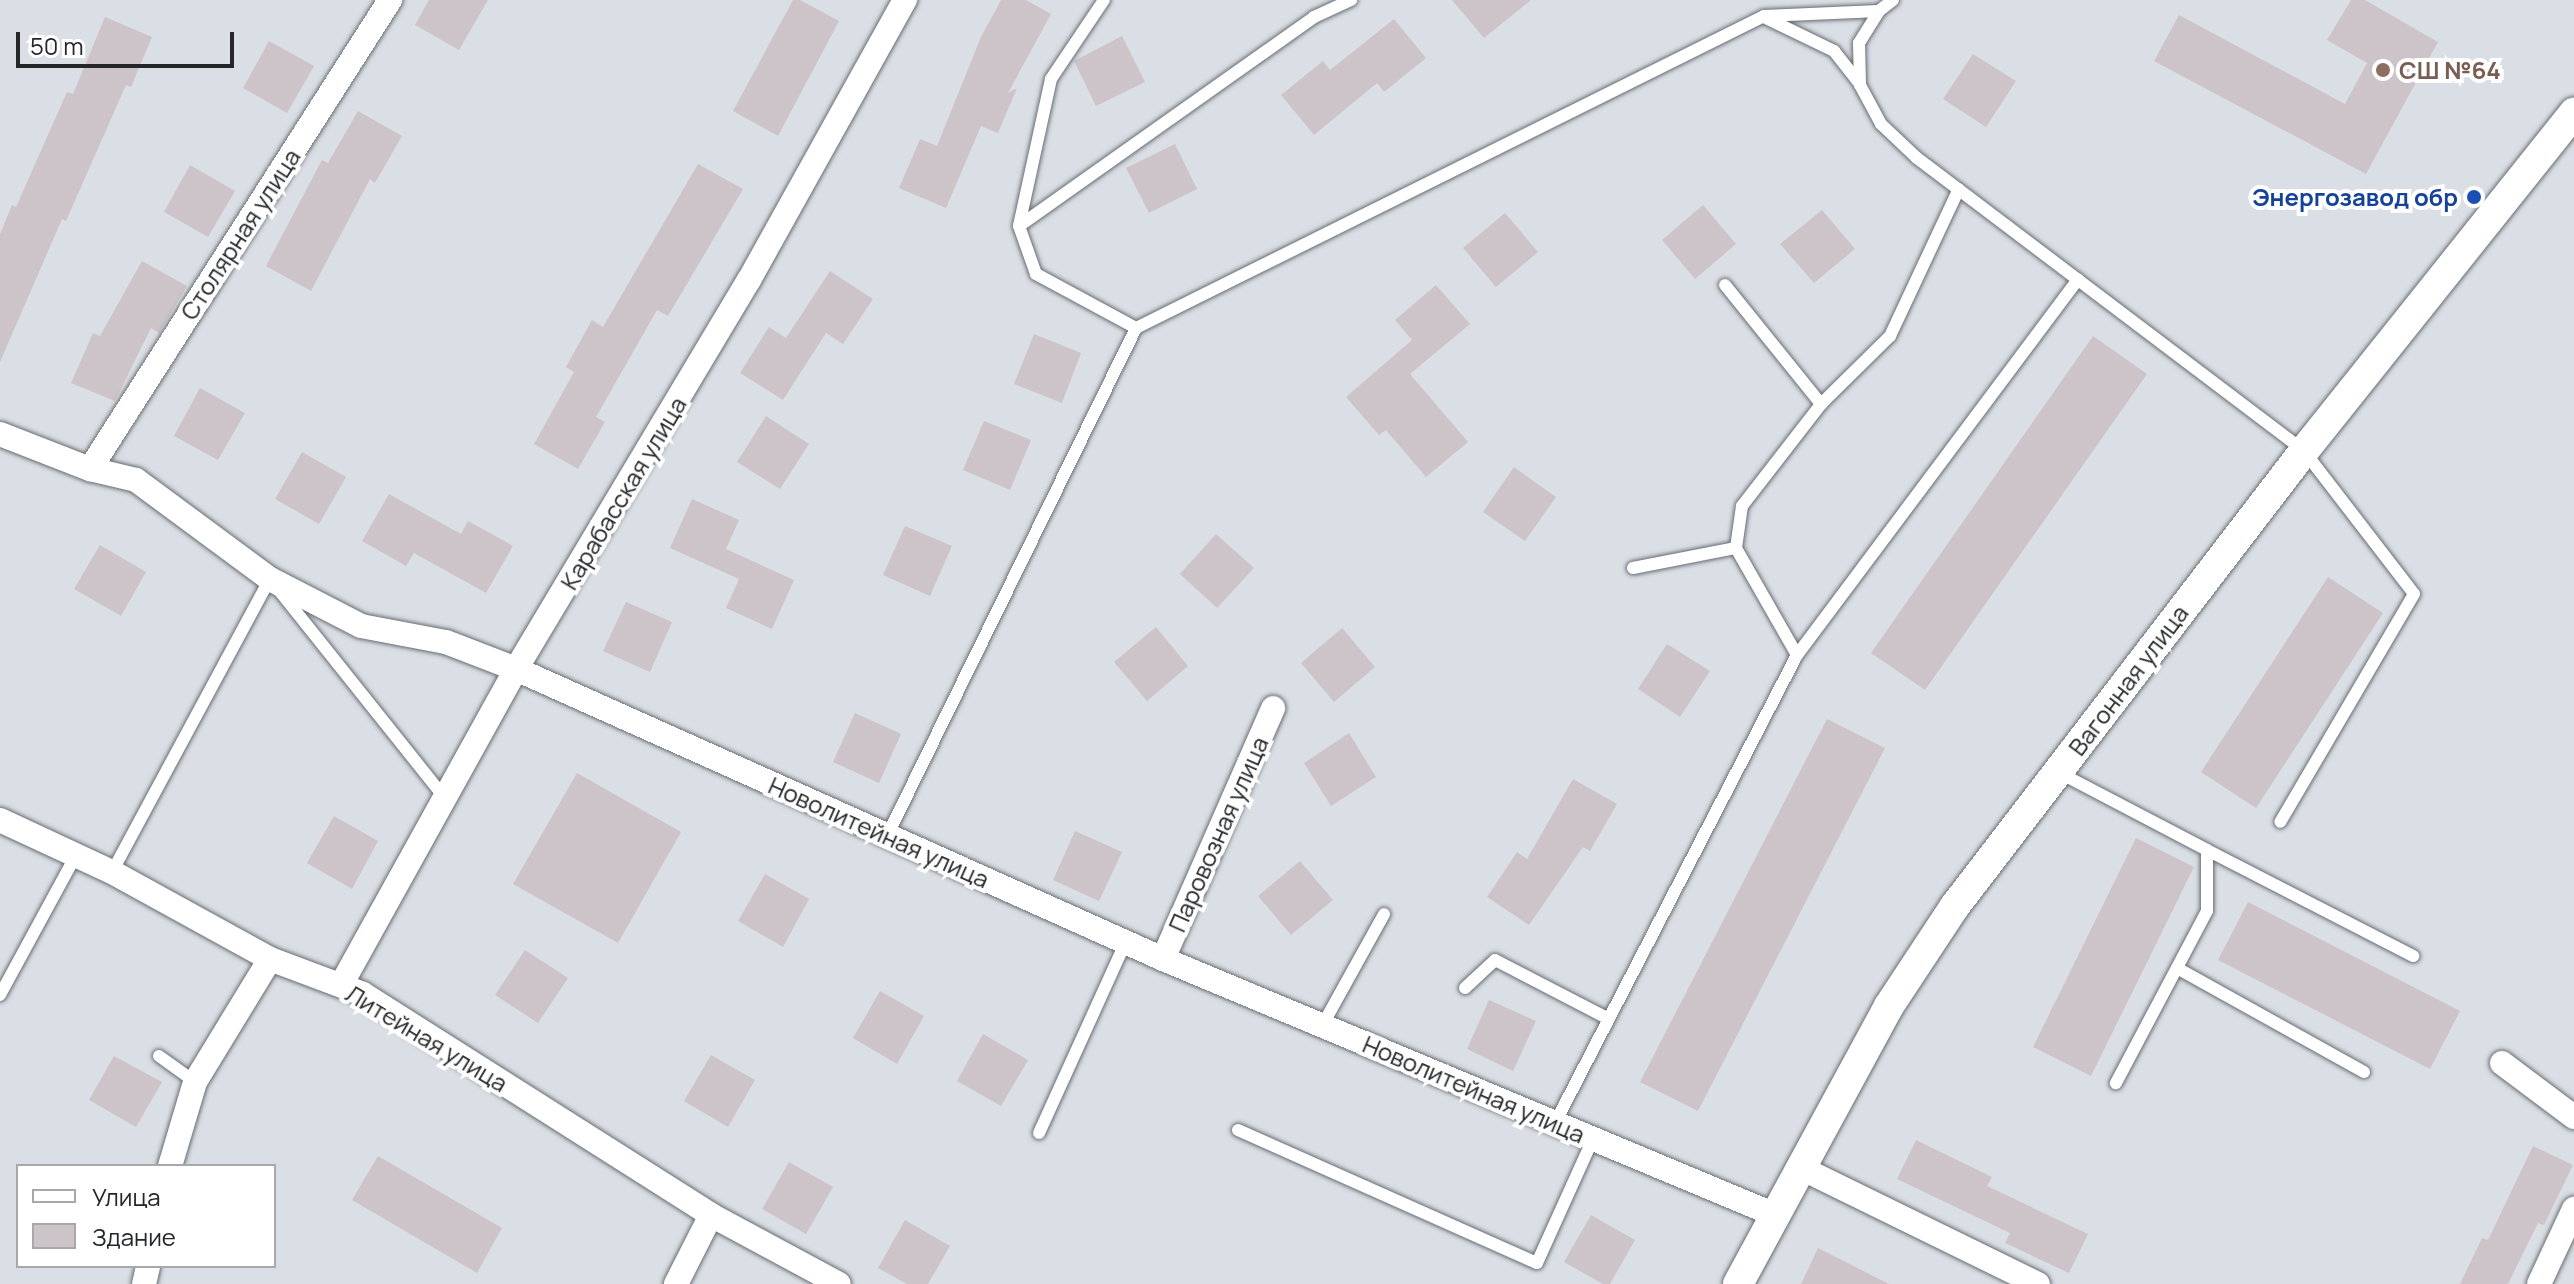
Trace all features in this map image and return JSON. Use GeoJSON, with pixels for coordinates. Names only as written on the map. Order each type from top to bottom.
{"type":"FeatureCollection","features":[{"type":"Feature","properties":{"kind":"street","name":"Столярная улица"},"geometry":{"type":"LineString","coordinates":[[90,469],[390,0]]}},
{"type":"Feature","properties":{"kind":"street","name":"Карабасская улица"},"geometry":{"type":"LineString","coordinates":[[341,985],[516,669],[734,306],[905,0]]}},
{"type":"Feature","properties":{"kind":"street","name":"Вагонная улица"},"geometry":{"type":"LineString","coordinates":[[1738,1284],[1773,1214],[1889,1006],[1955,906],[2304,451],[2574,113]]}},
{"type":"Feature","properties":{"kind":"street","name":"Новолитейная улица"},"geometry":{"type":"LineString","coordinates":[[0,434],[90,469],[136,480],[270,579],[361,626],[446,642],[516,669],[1125,943],[1773,1214]]}},
{"type":"Feature","properties":{"kind":"street","name":"Паровозная улица"},"geometry":{"type":"LineString","coordinates":[[1163,959],[1273,708]]}},
{"type":"Feature","properties":{"kind":"street","name":"Литейная улица"},"geometry":{"type":"LineString","coordinates":[[0,820],[112,872],[270,959],[363,994],[711,1215],[839,1284]]}},
{"type":"Feature","properties":{"kind":"street"},"geometry":{"type":"LineString","coordinates":[[171,1164],[195,1082],[270,959]]}},
{"type":"Feature","properties":{"kind":"street"},"geometry":{"type":"LineString","coordinates":[[2502,1063],[2574,1117]]}},
{"type":"Feature","properties":{"kind":"street"},"geometry":{"type":"LineString","coordinates":[[1799,1167],[2038,1284]]}},
{"type":"Feature","properties":{"kind":"street"},"geometry":{"type":"LineString","coordinates":[[2539,1284],[2574,1209]]}},
{"type":"Feature","properties":{"kind":"street"},"geometry":{"type":"LineString","coordinates":[[676,1284],[711,1215]]}},
{"type":"Feature","properties":{"kind":"lane"},"geometry":{"type":"LineString","coordinates":[[1104,0],[1051,79],[1019,226],[1036,274],[1136,328]]}},
{"type":"Feature","properties":{"kind":"lane"},"geometry":{"type":"LineString","coordinates":[[1019,226],[1314,17],[1351,0]]}},
{"type":"Feature","properties":{"kind":"lane"},"geometry":{"type":"LineString","coordinates":[[1860,85],[1859,43],[1879,11],[1893,0]]}},
{"type":"Feature","properties":{"kind":"lane"},"geometry":{"type":"LineString","coordinates":[[887,836],[1136,328],[1764,16],[1879,11]]}},
{"type":"Feature","properties":{"kind":"lane"},"geometry":{"type":"LineString","coordinates":[[1764,16],[1834,51],[1860,85],[1881,124],[1917,158],[2304,451],[2414,594],[2280,822]]}},
{"type":"Feature","properties":{"kind":"lane"},"geometry":{"type":"LineString","coordinates":[[1797,655],[1736,548],[1742,506],[1821,404],[1890,336],[1959,189]]}},
{"type":"Feature","properties":{"kind":"lane"},"geometry":{"type":"LineString","coordinates":[[1555,1123],[1797,655],[2078,279]]}},
{"type":"Feature","properties":{"kind":"lane"},"geometry":{"type":"LineString","coordinates":[[1725,285],[1821,404]]}},
{"type":"Feature","properties":{"kind":"lane"},"geometry":{"type":"LineString","coordinates":[[1633,568],[1736,548]]}},
{"type":"Feature","properties":{"kind":"lane"},"geometry":{"type":"LineString","coordinates":[[112,872],[270,579],[445,798]]}},
{"type":"Feature","properties":{"kind":"lane"},"geometry":{"type":"LineString","coordinates":[[2058,772],[2413,956]]}},
{"type":"Feature","properties":{"kind":"lane"},"geometry":{"type":"LineString","coordinates":[[2116,1083],[2207,911],[2207,850]]}},
{"type":"Feature","properties":{"kind":"lane"},"geometry":{"type":"LineString","coordinates":[[0,995],[75,857]]}},
{"type":"Feature","properties":{"kind":"lane"},"geometry":{"type":"LineString","coordinates":[[1322,1026],[1384,914]]}},
{"type":"Feature","properties":{"kind":"lane"},"geometry":{"type":"LineString","coordinates":[[1039,1133],[1125,943]]}},
{"type":"Feature","properties":{"kind":"lane"},"geometry":{"type":"LineString","coordinates":[[1465,988],[1495,960],[1609,1019]]}},
{"type":"Feature","properties":{"kind":"lane"},"geometry":{"type":"LineString","coordinates":[[2177,968],[2364,1072]]}},
{"type":"Feature","properties":{"kind":"lane"},"geometry":{"type":"LineString","coordinates":[[159,1056],[195,1082]]}},
{"type":"Feature","properties":{"kind":"lane"},"geometry":{"type":"LineString","coordinates":[[1238,1130],[1537,1263],[1593,1139]]}},
{"type":"Feature","properties":{"kind":"building"},"geometry":{"type":"Polygon","coordinates":[[[429,0],[488,0],[459,50],[415,25],[429,0]]]}},
{"type":"Feature","properties":{"kind":"building"},"geometry":{"type":"Polygon","coordinates":[[[793,0],[800,0],[839,21],[778,136],[733,111],[793,0]]]}},
{"type":"Feature","properties":{"kind":"building"},"geometry":{"type":"Polygon","coordinates":[[[1001,0],[1026,0],[1051,14],[1008,93],[1017,88],[998,133],[981,126],[946,208],[899,188],[920,139],[937,146],[981,37],[1001,0]]]}},
{"type":"Feature","properties":{"kind":"building"},"geometry":{"type":"Polygon","coordinates":[[[1452,0],[1531,0],[1484,38],[1452,0]]]}},
{"type":"Feature","properties":{"kind":"building"},"geometry":{"type":"Polygon","coordinates":[[[2351,0],[2365,0],[2438,42],[2366,174],[2154,61],[2179,15],[2345,104],[2367,63],[2327,40],[2351,0]]]}},
{"type":"Feature","properties":{"kind":"building"},"geometry":{"type":"Polygon","coordinates":[[[105,17],[152,37],[131,87],[126,85],[66,221],[62,219],[0,362],[0,234],[12,205],[16,207],[67,92],[73,94],[105,17]]]}},
{"type":"Feature","properties":{"kind":"building"},"geometry":{"type":"Polygon","coordinates":[[[1394,19],[1426,58],[1384,92],[1377,83],[1314,135],[1281,95],[1323,61],[1330,70],[1394,19]]]}},
{"type":"Feature","properties":{"kind":"building"},"geometry":{"type":"Polygon","coordinates":[[[1122,36],[1145,82],[1096,106],[1074,61],[1122,36]]]}},
{"type":"Feature","properties":{"kind":"building"},"geometry":{"type":"Polygon","coordinates":[[[269,41],[314,66],[287,113],[243,88],[269,41]]]}},
{"type":"Feature","properties":{"kind":"building"},"geometry":{"type":"Polygon","coordinates":[[[1973,54],[2016,81],[1986,127],[1943,99],[1973,54]]]}},
{"type":"Feature","properties":{"kind":"building"},"geometry":{"type":"Polygon","coordinates":[[[358,111],[402,136],[375,183],[370,179],[311,291],[266,266],[322,160],[328,163],[358,111]]]}},
{"type":"Feature","properties":{"kind":"building"},"geometry":{"type":"Polygon","coordinates":[[[1175,144],[1197,189],[1149,213],[1126,168],[1175,144]]]}},
{"type":"Feature","properties":{"kind":"building"},"geometry":{"type":"Polygon","coordinates":[[[698,164],[743,189],[668,316],[657,310],[596,417],[605,422],[578,469],[534,444],[574,372],[566,367],[592,320],[603,327],[698,164]]]}},
{"type":"Feature","properties":{"kind":"building"},"geometry":{"type":"Polygon","coordinates":[[[190,165],[235,191],[208,237],[164,212],[190,165]]]}},
{"type":"Feature","properties":{"kind":"building"},"geometry":{"type":"Polygon","coordinates":[[[1703,205],[1736,244],[1695,279],[1662,240],[1703,205]]]}},
{"type":"Feature","properties":{"kind":"building"},"geometry":{"type":"Polygon","coordinates":[[[1822,210],[1855,249],[1814,283],[1780,244],[1822,210]]]}},
{"type":"Feature","properties":{"kind":"building"},"geometry":{"type":"Polygon","coordinates":[[[1505,213],[1538,252],[1496,287],[1463,248],[1505,213]]]}},
{"type":"Feature","properties":{"kind":"building"},"geometry":{"type":"Polygon","coordinates":[[[142,261],[187,286],[159,333],[151,328],[115,401],[71,383],[93,333],[100,336],[142,261]]]}},
{"type":"Feature","properties":{"kind":"building"},"geometry":{"type":"Polygon","coordinates":[[[830,271],[873,299],[843,344],[826,333],[783,400],[740,373],[769,327],[786,338],[830,271]]]}},
{"type":"Feature","properties":{"kind":"building"},"geometry":{"type":"Polygon","coordinates":[[[1436,285],[1470,324],[1410,374],[1468,442],[1426,477],[1386,430],[1379,435],[1346,397],[1412,340],[1395,320],[1436,285]]]}},
{"type":"Feature","properties":{"kind":"building"},"geometry":{"type":"Polygon","coordinates":[[[1034,334],[1081,353],[1062,403],[1014,384],[1034,334]]]}},
{"type":"Feature","properties":{"kind":"building"},"geometry":{"type":"Polygon","coordinates":[[[2093,336],[2147,374],[1925,690],[1871,653],[2093,336]]]}},
{"type":"Feature","properties":{"kind":"building"},"geometry":{"type":"Polygon","coordinates":[[[200,388],[245,413],[218,460],[174,436],[200,388]]]}},
{"type":"Feature","properties":{"kind":"building"},"geometry":{"type":"Polygon","coordinates":[[[766,416],[809,444],[780,489],[737,462],[766,416]]]}},
{"type":"Feature","properties":{"kind":"building"},"geometry":{"type":"Polygon","coordinates":[[[984,421],[1031,440],[1010,490],[963,470],[984,421]]]}},
{"type":"Feature","properties":{"kind":"building"},"geometry":{"type":"Polygon","coordinates":[[[302,452],[346,477],[319,524],[275,499],[302,452]]]}},
{"type":"Feature","properties":{"kind":"building"},"geometry":{"type":"Polygon","coordinates":[[[1514,467],[1556,497],[1525,541],[1483,512],[1514,467]]]}},
{"type":"Feature","properties":{"kind":"building"},"geometry":{"type":"Polygon","coordinates":[[[389,494],[461,534],[468,521],[513,546],[486,593],[414,553],[406,566],[362,541],[389,494]]]}},
{"type":"Feature","properties":{"kind":"building"},"geometry":{"type":"Polygon","coordinates":[[[692,499],[739,520],[726,549],[794,580],[772,629],[726,608],[739,579],[670,548],[692,499]]]}},
{"type":"Feature","properties":{"kind":"building"},"geometry":{"type":"Polygon","coordinates":[[[905,526],[952,546],[930,596],[883,575],[905,526]]]}},
{"type":"Feature","properties":{"kind":"building"},"geometry":{"type":"Polygon","coordinates":[[[1216,534],[1254,568],[1217,608],[1180,574],[1216,534]]]}},
{"type":"Feature","properties":{"kind":"building"},"geometry":{"type":"Polygon","coordinates":[[[100,545],[146,572],[121,616],[74,589],[100,545]]]}},
{"type":"Feature","properties":{"kind":"building"},"geometry":{"type":"Polygon","coordinates":[[[2328,577],[2383,613],[2256,808],[2201,772],[2328,577]]]}},
{"type":"Feature","properties":{"kind":"building"},"geometry":{"type":"Polygon","coordinates":[[[626,602],[672,622],[650,672],[603,651],[626,602]]]}},
{"type":"Feature","properties":{"kind":"building"},"geometry":{"type":"Polygon","coordinates":[[[1156,627],[1188,666],[1147,701],[1114,662],[1156,627]]]}},
{"type":"Feature","properties":{"kind":"building"},"geometry":{"type":"Polygon","coordinates":[[[1342,628],[1375,667],[1334,702],[1301,663],[1342,628]]]}},
{"type":"Feature","properties":{"kind":"building"},"geometry":{"type":"Polygon","coordinates":[[[1667,644],[1710,671],[1680,717],[1638,689],[1667,644]]]}},
{"type":"Feature","properties":{"kind":"building"},"geometry":{"type":"Polygon","coordinates":[[[855,713],[901,734],[879,783],[833,762],[855,713]]]}},
{"type":"Feature","properties":{"kind":"building"},"geometry":{"type":"Polygon","coordinates":[[[1827,719],[1885,748],[1698,1111],[1640,1082],[1827,719]]]}},
{"type":"Feature","properties":{"kind":"building"},"geometry":{"type":"Polygon","coordinates":[[[1349,733],[1376,777],[1331,806],[1304,763],[1349,733]]]}},
{"type":"Feature","properties":{"kind":"building"},"geometry":{"type":"Polygon","coordinates":[[[577,773],[681,832],[618,943],[513,884],[577,773]]]}},
{"type":"Feature","properties":{"kind":"building"},"geometry":{"type":"Polygon","coordinates":[[[1573,779],[1617,804],[1590,851],[1583,847],[1529,925],[1487,897],[1517,852],[1527,859],[1573,779]]]}},
{"type":"Feature","properties":{"kind":"building"},"geometry":{"type":"Polygon","coordinates":[[[334,816],[378,841],[352,889],[307,863],[334,816]]]}},
{"type":"Feature","properties":{"kind":"building"},"geometry":{"type":"Polygon","coordinates":[[[1075,831],[1122,852],[1099,901],[1053,880],[1075,831]]]}},
{"type":"Feature","properties":{"kind":"building"},"geometry":{"type":"Polygon","coordinates":[[[2136,838],[2194,867],[2091,1076],[2033,1047],[2136,838]]]}},
{"type":"Feature","properties":{"kind":"building"},"geometry":{"type":"Polygon","coordinates":[[[1300,861],[1333,900],[1291,935],[1258,896],[1300,861]]]}},
{"type":"Feature","properties":{"kind":"building"},"geometry":{"type":"Polygon","coordinates":[[[765,874],[809,899],[783,947],[738,921],[765,874]]]}},
{"type":"Feature","properties":{"kind":"building"},"geometry":{"type":"Polygon","coordinates":[[[2248,902],[2460,1011],[2430,1069],[2218,960],[2248,902]]]}},
{"type":"Feature","properties":{"kind":"building"},"geometry":{"type":"Polygon","coordinates":[[[525,950],[568,978],[538,1023],[495,995],[525,950]]]}},
{"type":"Feature","properties":{"kind":"building"},"geometry":{"type":"Polygon","coordinates":[[[880,991],[924,1016],[897,1064],[853,1038],[880,991]]]}},
{"type":"Feature","properties":{"kind":"building"},"geometry":{"type":"Polygon","coordinates":[[[1489,1000],[1536,1021],[1513,1071],[1467,1049],[1489,1000]]]}},
{"type":"Feature","properties":{"kind":"building"},"geometry":{"type":"Polygon","coordinates":[[[983,1034],[1028,1060],[1001,1106],[957,1081],[983,1034]]]}},
{"type":"Feature","properties":{"kind":"building"},"geometry":{"type":"Polygon","coordinates":[[[711,1055],[755,1080],[728,1127],[684,1101],[711,1055]]]}},
{"type":"Feature","properties":{"kind":"building"},"geometry":{"type":"Polygon","coordinates":[[[114,1056],[162,1082],[136,1127],[89,1100],[114,1056]]]}},
{"type":"Feature","properties":{"kind":"building"},"geometry":{"type":"Polygon","coordinates":[[[1916,1140],[1992,1177],[1987,1186],[2088,1234],[2069,1273],[2005,1243],[2010,1233],[1897,1179],[1916,1140]]]}},
{"type":"Feature","properties":{"kind":"building"},"geometry":{"type":"Polygon","coordinates":[[[2533,1146],[2573,1165],[2544,1225],[2538,1223],[2508,1284],[2460,1284],[2482,1238],[2488,1240],[2533,1146]]]}},
{"type":"Feature","properties":{"kind":"building"},"geometry":{"type":"Polygon","coordinates":[[[378,1156],[502,1228],[477,1273],[352,1200],[378,1156]]]}},
{"type":"Feature","properties":{"kind":"building"},"geometry":{"type":"Polygon","coordinates":[[[789,1162],[833,1187],[806,1234],[762,1209],[789,1162]]]}},
{"type":"Feature","properties":{"kind":"building"},"geometry":{"type":"Polygon","coordinates":[[[1591,1215],[1635,1240],[1610,1284],[1603,1284],[1564,1262],[1591,1215]]]}},
{"type":"Feature","properties":{"kind":"building"},"geometry":{"type":"Polygon","coordinates":[[[905,1220],[950,1246],[928,1284],[907,1284],[878,1268],[905,1220]]]}},
{"type":"Feature","properties":{"kind":"building"},"geometry":{"type":"Polygon","coordinates":[[[1818,1248],[1889,1284],[1801,1284],[1818,1248]]]}},
{"type":"Feature","properties":{"kind":"place","name":"СШ №64"},"geometry":{"type":"Point","coordinates":[2383,70]}},
{"type":"Feature","properties":{"kind":"place","name":"Энергозавод обр"},"geometry":{"type":"Point","coordinates":[2474,197]}}]}
